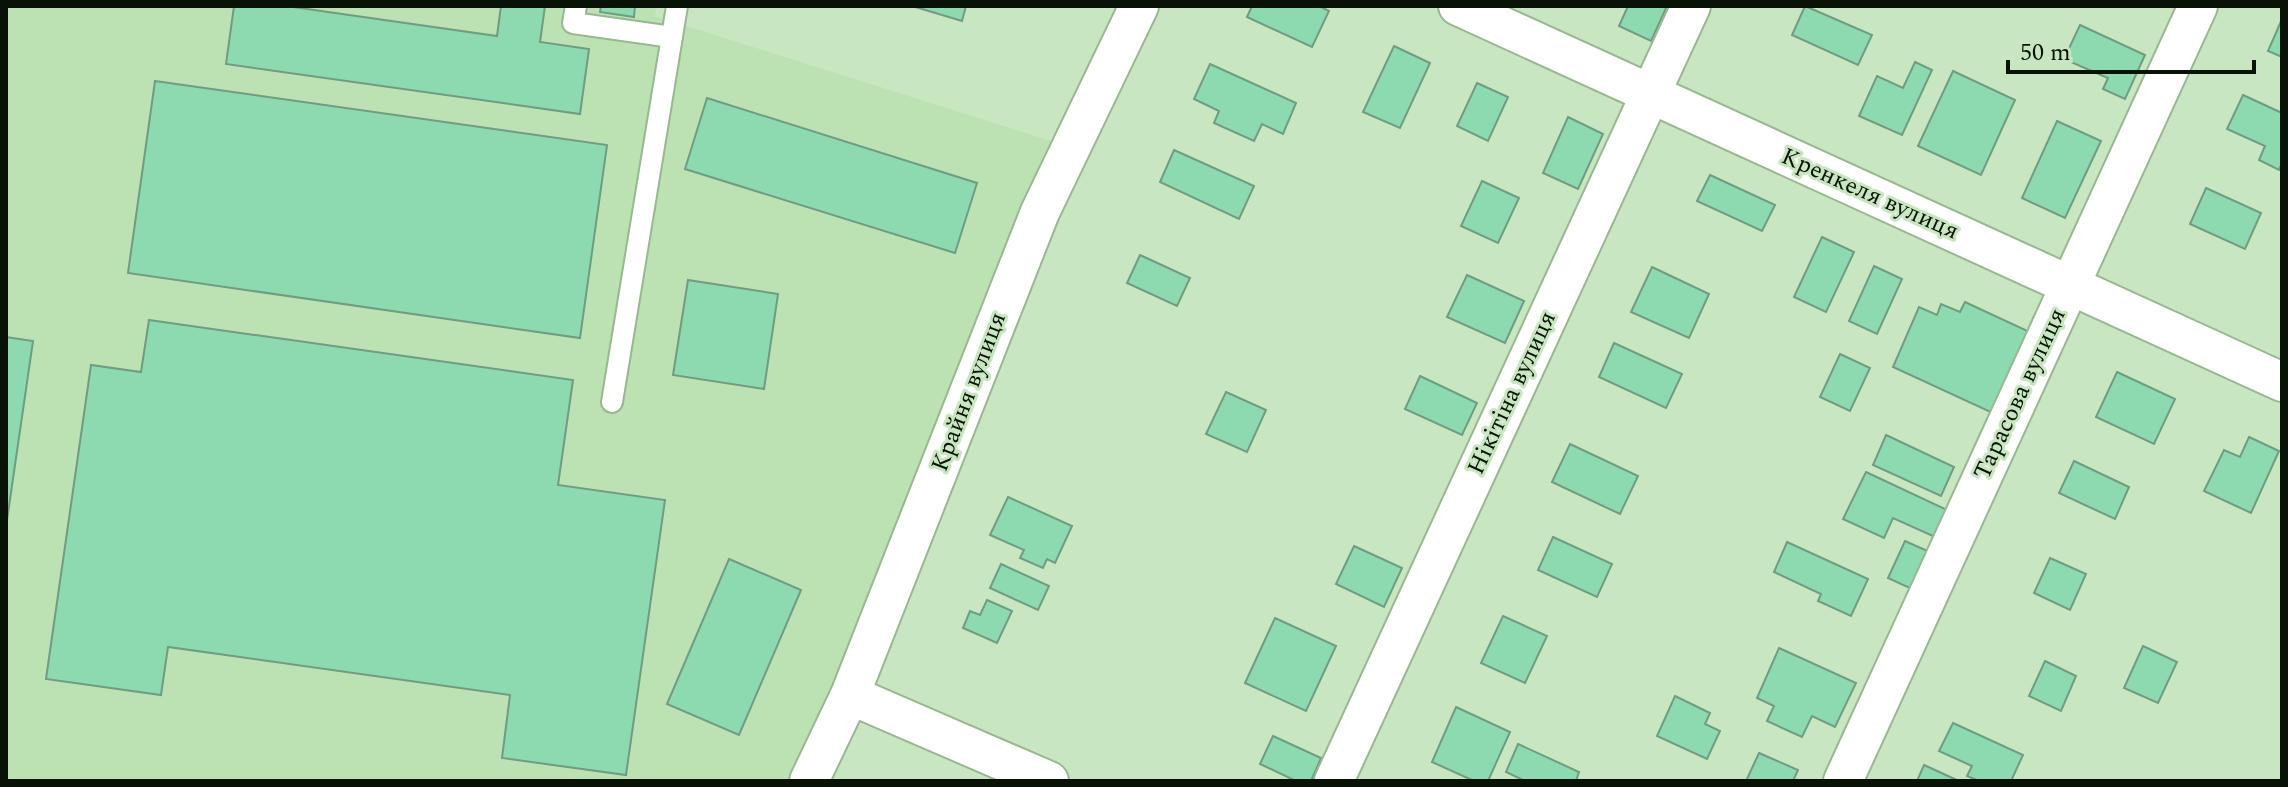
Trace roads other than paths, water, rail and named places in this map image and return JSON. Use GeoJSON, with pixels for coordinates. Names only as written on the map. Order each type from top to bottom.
{"type":"FeatureCollection","features":[{"type":"Feature","properties":{"kind":"street","name":"Крайня вулиця"},"geometry":{"type":"LineString","coordinates":[[809,781],[850,695],[1040,212],[1139,6]]}},
{"type":"Feature","properties":{"kind":"street","name":"Кренкеля вулиця"},"geometry":{"type":"LineString","coordinates":[[1458,6],[2282,382]]}},
{"type":"Feature","properties":{"kind":"street","name":"Нікітіна вулиця"},"geometry":{"type":"LineString","coordinates":[[1334,781],[1691,6]]}},
{"type":"Feature","properties":{"kind":"street","name":"Тарасова вулиця"},"geometry":{"type":"LineString","coordinates":[[1843,781],[2198,6]]}},
{"type":"Feature","properties":{"kind":"street"},"geometry":{"type":"LineString","coordinates":[[850,695],[1049,781]]}},
{"type":"Feature","properties":{"kind":"lane"},"geometry":{"type":"LineString","coordinates":[[576,6],[573,23],[672,37]]}},
{"type":"Feature","properties":{"kind":"lane"},"geometry":{"type":"LineString","coordinates":[[612,402],[677,6]]}}]}
